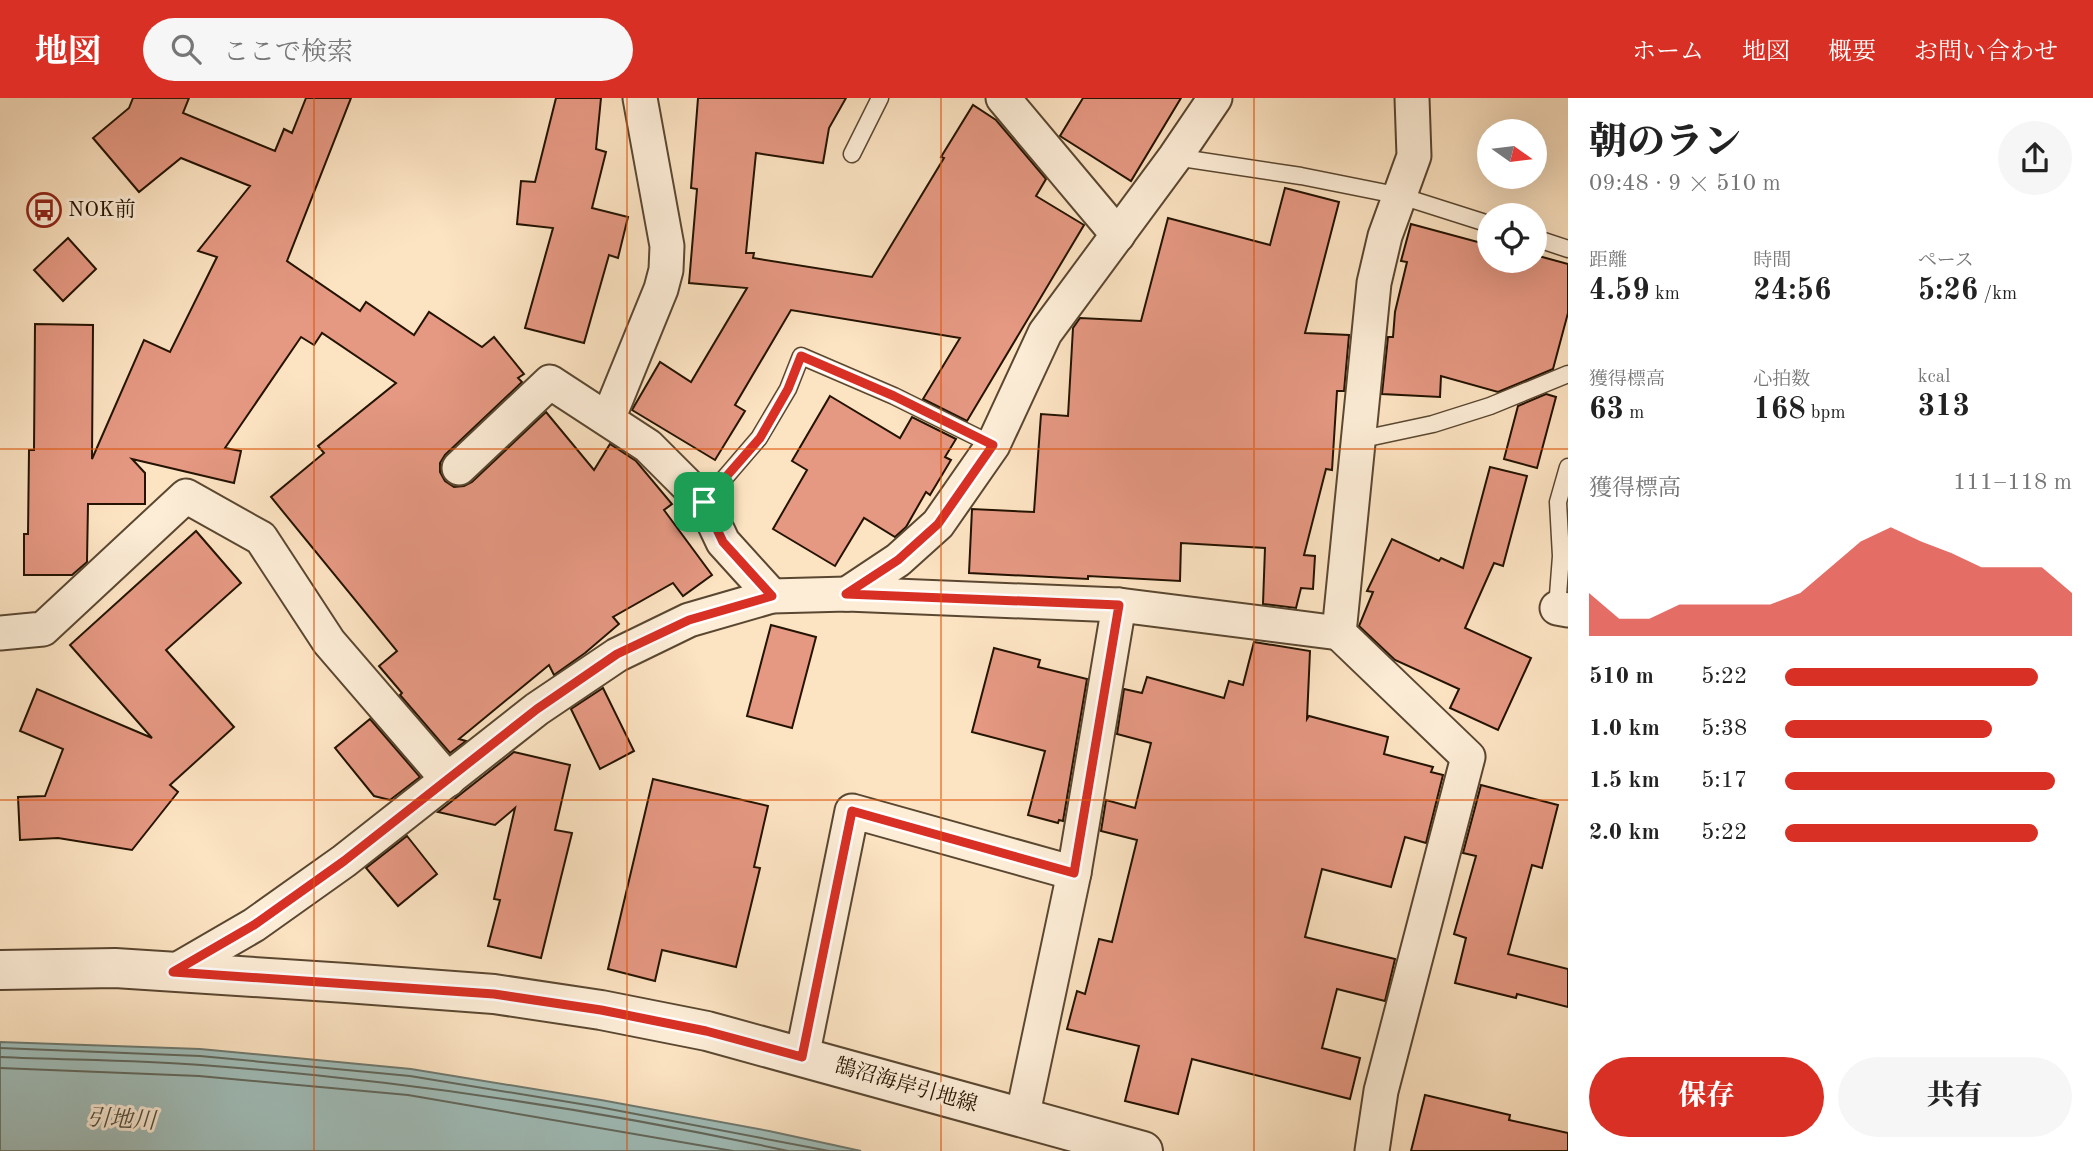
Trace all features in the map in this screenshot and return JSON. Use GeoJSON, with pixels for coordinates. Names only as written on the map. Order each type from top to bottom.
{"type":"FeatureCollection","features":[{"type":"Feature","properties":{"kind":"street"},"geometry":{"type":"LineString","coordinates":[[608,419],[661,289],[666,270],[667,246],[640,98]]}},
{"type":"Feature","properties":{"kind":"street"},"geometry":{"type":"LineString","coordinates":[[1003,98],[1118,234]]}},
{"type":"Feature","properties":{"kind":"street"},"geometry":{"type":"LineString","coordinates":[[846,594],[898,560],[938,524],[993,445],[1045,333],[1175,157],[1215,98]]}},
{"type":"Feature","properties":{"kind":"street"},"geometry":{"type":"LineString","coordinates":[[1339,633],[1374,283],[1385,236],[1414,156],[1412,98]]}},
{"type":"Feature","properties":{"kind":"street"},"geometry":{"type":"LineString","coordinates":[[460,468],[550,382],[648,446],[704,502],[723,542],[772,596]]}},
{"type":"Feature","properties":{"kind":"street"},"geometry":{"type":"LineString","coordinates":[[0,633],[43,629],[186,496],[261,538],[329,642],[448,780]]}},
{"type":"Feature","properties":{"kind":"street"},"geometry":{"type":"LineString","coordinates":[[173,972],[254,925],[344,861],[537,709],[617,654],[689,620],[772,596],[846,594],[1119,605],[1339,633],[1468,757],[1381,1091],[1372,1151]]}},
{"type":"Feature","properties":{"kind":"street"},"geometry":{"type":"LineString","coordinates":[[1022,1118],[1074,873],[1119,605]]}},
{"type":"Feature","properties":{"kind":"street"},"geometry":{"type":"LineString","coordinates":[[802,1057],[852,811],[1074,873]]}},
{"type":"Feature","properties":{"kind":"street","name":"鵠沼海岸引地線"},"geometry":{"type":"LineString","coordinates":[[0,970],[114,968],[494,994],[601,1010],[706,1031],[1143,1151]]}},
{"type":"Feature","properties":{"kind":"lane"},"geometry":{"type":"LineString","coordinates":[[852,154],[880,98]]}},
{"type":"Feature","properties":{"kind":"lane"},"geometry":{"type":"LineString","coordinates":[[1175,157],[1301,176],[1401,196],[1477,220]]}},
{"type":"Feature","properties":{"kind":"lane"},"geometry":{"type":"LineString","coordinates":[[1547,242],[1568,249]]}},
{"type":"Feature","properties":{"kind":"lane"},"geometry":{"type":"LineString","coordinates":[[704,502],[760,438],[788,389],[801,356],[894,396],[993,445]]}},
{"type":"Feature","properties":{"kind":"lane"},"geometry":{"type":"LineString","coordinates":[[1358,440],[1433,424],[1490,406],[1568,374]]}},
{"type":"Feature","properties":{"kind":"lane"},"geometry":{"type":"LineString","coordinates":[[1563,609],[1558,502],[1568,467]]}},
{"type":"Feature","properties":{"kind":"water","name":"引地川"},"geometry":{"type":"Polygon","coordinates":[[[0,1042],[200,1049],[411,1069],[601,1100],[861,1151],[0,1151],[0,1042]]]}},
{"type":"Feature","properties":{"kind":"building"},"geometry":{"type":"Polygon","coordinates":[[[133,98],[189,98],[183,113],[275,151],[284,129],[292,133],[306,98],[351,98],[287,261],[360,311],[366,302],[414,335],[429,312],[482,347],[494,337],[524,374],[518,378],[522,382],[445,455],[440,463],[440,472],[445,481],[454,487],[472,482],[546,412],[594,470],[610,444],[636,461],[672,504],[664,510],[712,575],[683,596],[673,583],[613,617],[619,624],[585,653],[554,675],[549,665],[459,739],[466,741],[450,753],[379,666],[397,651],[271,497],[324,453],[318,446],[396,383],[322,333],[314,345],[301,337],[225,448],[241,451],[234,483],[132,459],[145,473],[145,504],[88,504],[87,562],[72,575],[24,575],[24,534],[28,534],[29,450],[34,450],[35,324],[93,325],[92,459],[144,340],[170,352],[217,257],[198,251],[250,186],[181,158],[139,192],[93,138],[129,108],[133,98]]]}},
{"type":"Feature","properties":{"kind":"building"},"geometry":{"type":"Polygon","coordinates":[[[556,98],[601,98],[596,149],[606,152],[592,208],[628,217],[618,258],[609,255],[584,343],[525,328],[553,228],[517,224],[521,181],[535,182],[556,98]]]}},
{"type":"Feature","properties":{"kind":"building"},"geometry":{"type":"Polygon","coordinates":[[[698,98],[846,98],[829,128],[823,163],[756,153],[746,253],[754,253],[753,258],[872,277],[973,105],[996,120],[1046,179],[1036,196],[1084,225],[967,421],[923,399],[960,338],[791,310],[735,405],[745,411],[715,460],[632,410],[660,362],[691,382],[747,288],[689,283],[697,189],[691,188],[698,98]]]}},
{"type":"Feature","properties":{"kind":"building"},"geometry":{"type":"Polygon","coordinates":[[[1083,98],[1181,98],[1131,181],[1060,136],[1083,98]]]}},
{"type":"Feature","properties":{"kind":"building"},"geometry":{"type":"Polygon","coordinates":[[[1285,188],[1339,202],[1305,333],[1349,335],[1344,391],[1337,391],[1332,470],[1326,469],[1304,555],[1315,556],[1313,589],[1301,588],[1296,608],[1263,604],[1265,548],[1181,543],[1180,581],[969,573],[972,509],[1034,512],[1041,414],[1068,416],[1073,328],[1080,318],[1141,321],[1168,218],[1270,245],[1285,188]]]}},
{"type":"Feature","properties":{"kind":"building"},"geometry":{"type":"Polygon","coordinates":[[[1411,224],[1477,242],[1477,273],[1547,273],[1547,258],[1568,264],[1568,313],[1553,369],[1498,392],[1441,376],[1440,397],[1382,394],[1388,337],[1393,337],[1395,312],[1407,262],[1401,261],[1411,224]]]}},
{"type":"Feature","properties":{"kind":"building"},"geometry":{"type":"Polygon","coordinates":[[[68,238],[96,269],[63,301],[34,270],[68,238]]]}},
{"type":"Feature","properties":{"kind":"building"},"geometry":{"type":"Polygon","coordinates":[[[1546,394],[1556,397],[1537,468],[1504,459],[1518,406],[1546,394]]]}},
{"type":"Feature","properties":{"kind":"building"},"geometry":{"type":"Polygon","coordinates":[[[830,396],[900,438],[912,417],[956,439],[945,457],[951,460],[930,495],[926,492],[906,527],[895,537],[864,518],[835,566],[773,529],[807,470],[792,461],[830,396]]]}},
{"type":"Feature","properties":{"kind":"building"},"geometry":{"type":"Polygon","coordinates":[[[1490,467],[1527,476],[1503,566],[1494,563],[1465,628],[1531,658],[1498,730],[1450,708],[1459,689],[1395,660],[1359,626],[1373,592],[1367,591],[1392,539],[1439,561],[1441,558],[1463,568],[1490,467]]]}},
{"type":"Feature","properties":{"kind":"building"},"geometry":{"type":"Polygon","coordinates":[[[196,531],[241,583],[166,650],[234,727],[170,785],[178,792],[132,850],[58,838],[20,840],[18,797],[45,796],[63,749],[20,731],[37,689],[152,738],[70,645],[196,531]]]}},
{"type":"Feature","properties":{"kind":"building"},"geometry":{"type":"Polygon","coordinates":[[[771,625],[816,637],[792,728],[747,716],[771,625]]]}},
{"type":"Feature","properties":{"kind":"building"},"geometry":{"type":"Polygon","coordinates":[[[1254,642],[1310,651],[1307,719],[1309,716],[1388,737],[1384,754],[1433,767],[1431,772],[1443,775],[1426,843],[1405,837],[1391,887],[1322,869],[1305,937],[1395,959],[1385,1001],[1337,989],[1322,1048],[1360,1058],[1350,1099],[1192,1059],[1178,1114],[1125,1101],[1139,1046],[1067,1029],[1077,991],[1085,994],[1099,939],[1112,942],[1137,840],[1101,831],[1106,800],[1135,808],[1151,743],[1117,734],[1124,689],[1142,693],[1147,677],[1224,698],[1229,681],[1243,685],[1254,642]]]}},
{"type":"Feature","properties":{"kind":"building"},"geometry":{"type":"Polygon","coordinates":[[[994,648],[1040,660],[1038,667],[1087,679],[1063,821],[1059,820],[1058,823],[1028,815],[1045,751],[972,732],[994,648]]]}},
{"type":"Feature","properties":{"kind":"building"},"geometry":{"type":"Polygon","coordinates":[[[603,688],[634,751],[600,769],[571,709],[603,688]]]}},
{"type":"Feature","properties":{"kind":"building"},"geometry":{"type":"Polygon","coordinates":[[[370,719],[420,777],[390,800],[374,796],[335,748],[370,719]]]}},
{"type":"Feature","properties":{"kind":"building"},"geometry":{"type":"Polygon","coordinates":[[[514,752],[570,765],[555,830],[572,833],[541,958],[488,946],[500,900],[494,899],[515,808],[495,825],[438,812],[514,752]]]}},
{"type":"Feature","properties":{"kind":"building"},"geometry":{"type":"Polygon","coordinates":[[[653,779],[768,806],[754,867],[760,868],[736,967],[662,950],[655,981],[608,969],[653,779]]]}},
{"type":"Feature","properties":{"kind":"building"},"geometry":{"type":"Polygon","coordinates":[[[1481,785],[1558,805],[1542,868],[1532,865],[1508,954],[1568,969],[1568,1007],[1517,994],[1516,998],[1455,983],[1466,938],[1454,934],[1476,856],[1463,853],[1481,785]]]}},
{"type":"Feature","properties":{"kind":"building"},"geometry":{"type":"Polygon","coordinates":[[[407,836],[437,874],[398,906],[366,868],[407,836]]]}},
{"type":"Feature","properties":{"kind":"building"},"geometry":{"type":"Polygon","coordinates":[[[1425,1095],[1510,1115],[1509,1120],[1568,1133],[1568,1151],[1411,1151],[1425,1095]]]}},
{"type":"Feature","properties":{"kind":"place","name":"NOK前"},"geometry":{"type":"Point","coordinates":[44,210]}},
{"type":"Feature","properties":{"kind":"route"},"geometry":{"type":"LineString","coordinates":[[801,356],[894,396],[993,445],[938,524],[898,560],[846,594],[1119,605],[1074,873],[852,811],[802,1057],[706,1031],[601,1010],[494,994],[173,972],[254,925],[344,861],[537,709],[617,654],[689,620],[772,596],[723,542],[704,502],[760,438],[788,389],[801,356]]}}]}
